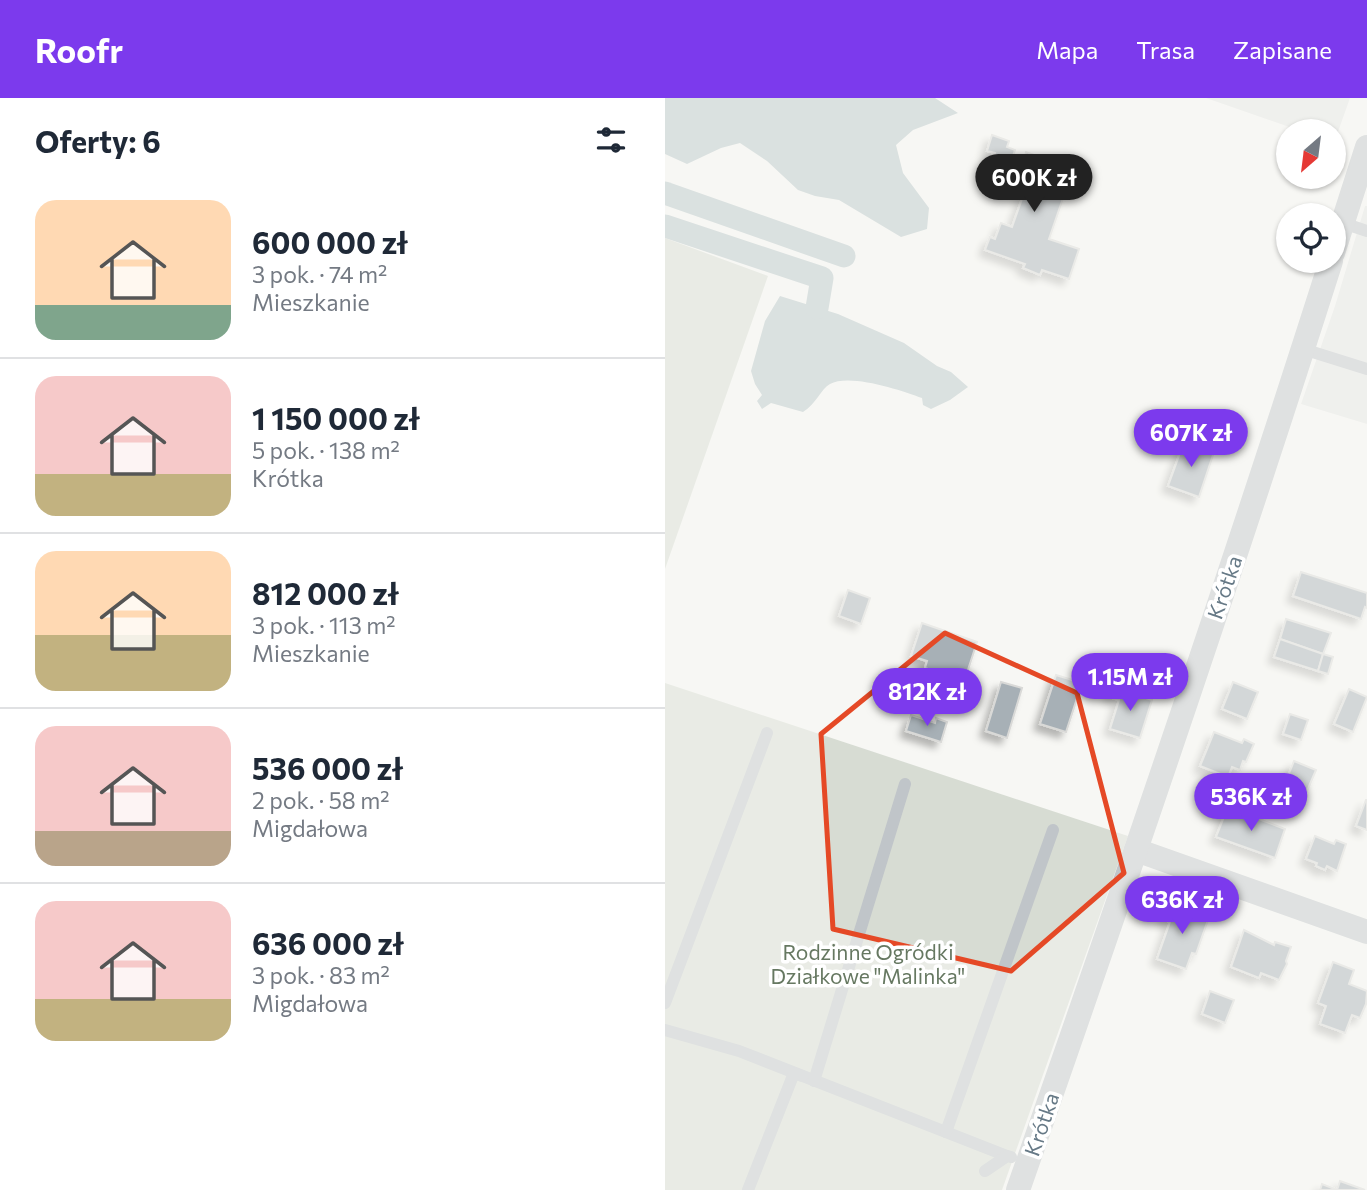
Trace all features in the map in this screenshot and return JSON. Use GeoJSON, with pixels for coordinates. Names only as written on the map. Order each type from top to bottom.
{"type":"FeatureCollection","features":[{"type":"Feature","properties":{"kind":"street"},"geometry":{"type":"LineString","coordinates":[[1346,214],[1367,147]]}},
{"type":"Feature","properties":{"kind":"street","name":"Krótka"},"geometry":{"type":"LineString","coordinates":[[1018,1190],[1017,1160],[1136,850],[1327,273]]}},
{"type":"Feature","properties":{"kind":"street"},"geometry":{"type":"LineString","coordinates":[[1136,850],[1367,932]]}},
{"type":"Feature","properties":{"kind":"lane"},"geometry":{"type":"LineString","coordinates":[[1346,224],[1367,231]]}},
{"type":"Feature","properties":{"kind":"lane"},"geometry":{"type":"LineString","coordinates":[[1303,349],[1367,369]]}},
{"type":"Feature","properties":{"kind":"lane"},"geometry":{"type":"LineString","coordinates":[[665,1003],[768,733]]}},
{"type":"Feature","properties":{"kind":"lane"},"geometry":{"type":"LineString","coordinates":[[814,1081],[905,784]]}},
{"type":"Feature","properties":{"kind":"lane"},"geometry":{"type":"LineString","coordinates":[[946,1132],[1053,830]]}},
{"type":"Feature","properties":{"kind":"lane"},"geometry":{"type":"LineString","coordinates":[[665,1030],[739,1051],[1017,1160]]}},
{"type":"Feature","properties":{"kind":"lane"},"geometry":{"type":"LineString","coordinates":[[748,1190],[793,1073]]}},
{"type":"Feature","properties":{"kind":"lane"},"geometry":{"type":"LineString","coordinates":[[985,1171],[1017,1160]]}},
{"type":"Feature","properties":{"kind":"highlighted area"},"geometry":{"type":"Polygon","coordinates":[[[945,633],[1077,693],[1124,873],[1011,971],[833,929],[821,734],[945,633]]]}},
{"type":"Feature","properties":{"kind":"shaded area"},"geometry":{"type":"Polygon","coordinates":[[[665,98],[935,98],[958,113],[913,130],[896,145],[903,173],[929,208],[927,229],[901,237],[839,200],[798,190],[767,161],[740,143],[721,148],[687,164],[665,154],[665,98]]]}},
{"type":"Feature","properties":{"kind":"shaded area"},"geometry":{"type":"Polygon","coordinates":[[[1206,98],[1350,98],[1343,119],[1276,119],[1276,122],[1206,98]]]}},
{"type":"Feature","properties":{"kind":"shaded area"},"geometry":{"type":"Polygon","coordinates":[[[1367,206],[1367,424],[1301,404],[1367,206]]]}},
{"type":"Feature","properties":{"kind":"shaded area"},"geometry":{"type":"Polygon","coordinates":[[[780,296],[838,314],[904,343],[937,366],[951,372],[968,387],[931,409],[923,405],[922,398],[901,391],[862,381],[839,381],[827,386],[803,412],[771,403],[762,409],[757,401],[762,395],[751,371],[765,321],[780,296]]]}},
{"type":"Feature","properties":{"kind":"green space"},"geometry":{"type":"Polygon","coordinates":[[[665,238],[768,276],[665,569],[665,238]]]}},
{"type":"Feature","properties":{"kind":"green space","name":"Rodzinne Ogródki Działkowe \"Malinka\""},"geometry":{"type":"Polygon","coordinates":[[[665,683],[1128,836],[1002,1190],[665,1190],[665,683]]]}},
{"type":"Feature","properties":{"kind":"building"},"geometry":{"type":"Polygon","coordinates":[[[992,135],[1009,141],[1007,147],[1015,150],[1013,156],[1024,160],[1026,152],[1045,159],[1043,164],[1054,168],[1056,163],[1073,169],[1049,239],[1079,249],[1069,279],[1042,270],[1040,275],[1023,268],[1025,264],[985,250],[990,237],[995,239],[1001,223],[1012,227],[1024,193],[1016,190],[1022,172],[992,162],[995,153],[987,151],[992,135]]]}},
{"type":"Feature","properties":{"kind":"building"},"geometry":{"type":"Polygon","coordinates":[[[1184,442],[1214,452],[1199,497],[1168,486],[1184,442]]]}},
{"type":"Feature","properties":{"kind":"building"},"geometry":{"type":"Polygon","coordinates":[[[1301,572],[1367,593],[1367,608],[1365,607],[1361,619],[1293,596],[1301,572]]]}},
{"type":"Feature","properties":{"kind":"building"},"geometry":{"type":"Polygon","coordinates":[[[848,590],[870,598],[861,624],[839,616],[848,590]]]}},
{"type":"Feature","properties":{"kind":"building"},"geometry":{"type":"Polygon","coordinates":[[[1286,619],[1331,633],[1323,654],[1280,639],[1286,619]]]}},
{"type":"Feature","properties":{"kind":"building"},"geometry":{"type":"Polygon","coordinates":[[[922,623],[977,642],[966,676],[951,670],[949,676],[925,668],[927,661],[911,656],[922,623]]]}},
{"type":"Feature","properties":{"kind":"building"},"geometry":{"type":"Polygon","coordinates":[[[1280,639],[1323,654],[1318,671],[1274,657],[1280,639]]]}},
{"type":"Feature","properties":{"kind":"building"},"geometry":{"type":"Polygon","coordinates":[[[1323,654],[1333,657],[1328,674],[1318,671],[1323,654]]]}},
{"type":"Feature","properties":{"kind":"building"},"geometry":{"type":"Polygon","coordinates":[[[1056,675],[1082,683],[1066,732],[1040,724],[1056,675]]]}},
{"type":"Feature","properties":{"kind":"building"},"geometry":{"type":"Polygon","coordinates":[[[1001,682],[1022,688],[1007,738],[986,731],[1001,682]]]}},
{"type":"Feature","properties":{"kind":"building"},"geometry":{"type":"Polygon","coordinates":[[[1233,682],[1258,692],[1247,719],[1222,709],[1233,682]]]}},
{"type":"Feature","properties":{"kind":"building"},"geometry":{"type":"Polygon","coordinates":[[[1112,687],[1152,700],[1140,738],[1110,729],[1119,700],[1109,697],[1112,687]]]}},
{"type":"Feature","properties":{"kind":"building"},"geometry":{"type":"Polygon","coordinates":[[[1349,689],[1367,697],[1353,732],[1334,724],[1349,689]]]}},
{"type":"Feature","properties":{"kind":"building"},"geometry":{"type":"Polygon","coordinates":[[[1290,714],[1308,720],[1301,740],[1283,734],[1290,714]]]}},
{"type":"Feature","properties":{"kind":"building"},"geometry":{"type":"Polygon","coordinates":[[[911,715],[935,723],[936,718],[947,722],[941,742],[906,731],[911,715]]]}},
{"type":"Feature","properties":{"kind":"building"},"geometry":{"type":"Polygon","coordinates":[[[1214,732],[1242,743],[1244,739],[1254,744],[1240,770],[1232,767],[1228,777],[1200,766],[1214,732]]]}},
{"type":"Feature","properties":{"kind":"building"},"geometry":{"type":"Polygon","coordinates":[[[1294,761],[1316,770],[1299,810],[1278,801],[1294,761]]]}},
{"type":"Feature","properties":{"kind":"building"},"geometry":{"type":"Polygon","coordinates":[[[1367,800],[1367,830],[1356,826],[1367,800]]]}},
{"type":"Feature","properties":{"kind":"building"},"geometry":{"type":"Polygon","coordinates":[[[1228,807],[1285,829],[1275,858],[1216,837],[1228,807]]]}},
{"type":"Feature","properties":{"kind":"building"},"geometry":{"type":"Polygon","coordinates":[[[1315,836],[1334,844],[1336,840],[1346,844],[1337,871],[1327,866],[1325,870],[1306,859],[1315,836]]]}},
{"type":"Feature","properties":{"kind":"building"},"geometry":{"type":"Polygon","coordinates":[[[1170,903],[1209,917],[1196,954],[1192,953],[1186,969],[1157,959],[1170,922],[1164,920],[1170,903]]]}},
{"type":"Feature","properties":{"kind":"building"},"geometry":{"type":"Polygon","coordinates":[[[1244,930],[1274,945],[1275,942],[1291,947],[1279,980],[1261,973],[1259,978],[1231,967],[1244,930]]]}},
{"type":"Feature","properties":{"kind":"building"},"geometry":{"type":"Polygon","coordinates":[[[1333,962],[1354,970],[1349,984],[1367,991],[1366,1004],[1360,1018],[1352,1015],[1345,1033],[1320,1024],[1326,1006],[1318,1003],[1333,962]]]}},
{"type":"Feature","properties":{"kind":"building"},"geometry":{"type":"Polygon","coordinates":[[[1210,991],[1234,1000],[1225,1023],[1202,1014],[1210,991]]]}},
{"type":"Feature","properties":{"kind":"building"},"geometry":{"type":"Polygon","coordinates":[[[1340,1181],[1365,1190],[1337,1190],[1340,1181]]]}},
{"type":"Feature","properties":{"kind":"building"},"geometry":{"type":"Polygon","coordinates":[[[1322,1184],[1337,1190],[1320,1190],[1322,1184]]]}},
{"type":"Feature","properties":{"kind":"waterway"},"geometry":{"type":"LineString","coordinates":[[665,193],[844,256]]}},
{"type":"Feature","properties":{"kind":"waterway"},"geometry":{"type":"LineString","coordinates":[[665,226],[822,278],[817,308]]}}]}
